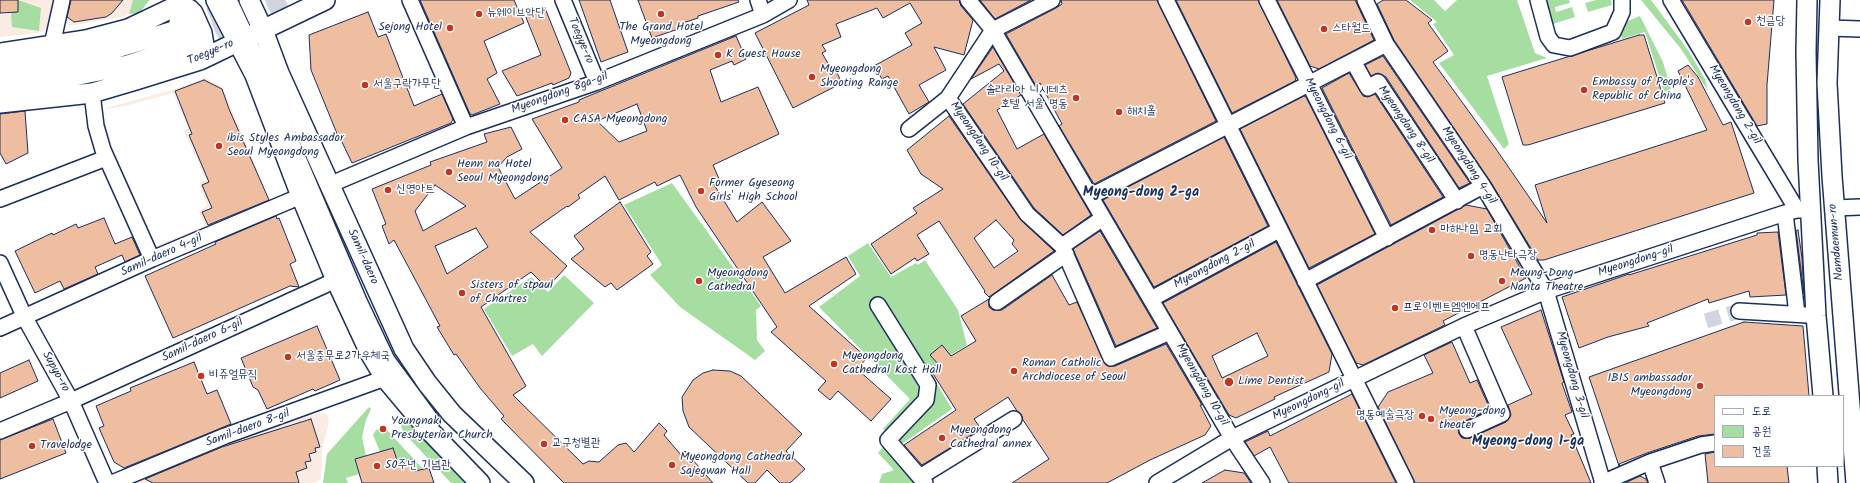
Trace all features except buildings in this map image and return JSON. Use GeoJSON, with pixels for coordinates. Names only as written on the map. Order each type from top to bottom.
{"type":"FeatureCollection","features":[{"type":"Feature","properties":{"kind":"main road"},"geometry":{"type":"LineString","coordinates":[[128,29],[143,17],[153,0]]}},
{"type":"Feature","properties":{"kind":"main road","name":"Samil-daero"},"geometry":{"type":"LineString","coordinates":[[216,0],[250,36],[290,96],[404,349],[427,383],[452,414],[524,483]]}},
{"type":"Feature","properties":{"kind":"main road","name":"Samil-daero"},"geometry":{"type":"LineString","coordinates":[[249,0],[250,36],[255,75],[301,196],[336,280],[370,353],[384,378],[427,428],[480,483]]}},
{"type":"Feature","properties":{"kind":"main road","name":"Toegye-ro"},"geometry":{"type":"LineString","coordinates":[[0,103],[67,97],[92,92],[200,60],[325,0]]}},
{"type":"Feature","properties":{"kind":"main road","name":"Namdaemun-ro"},"geometry":{"type":"LineString","coordinates":[[1807,0],[1806,83],[1797,211],[1816,316],[1823,395]]}},
{"type":"Feature","properties":{"kind":"main road","name":"Namdaemun-ro"},"geometry":{"type":"LineString","coordinates":[[1830,0],[1827,83],[1834,208],[1854,374],[1856,483]]}},
{"type":"Feature","properties":{"kind":"main road"},"geometry":{"type":"LineString","coordinates":[[0,53],[86,40],[128,29],[170,9],[184,7],[189,9],[196,18],[204,41],[205,51],[200,60]]}},
{"type":"Feature","properties":{"kind":"main road","name":"Toegye-ro"},"geometry":{"type":"LineString","coordinates":[[0,68],[60,63],[185,32],[128,65],[50,81],[0,86]]}},
{"type":"Feature","properties":{"kind":"main road"},"geometry":{"type":"LineString","coordinates":[[1827,467],[1828,483]]}},
{"type":"Feature","properties":{"kind":"street"},"geometry":{"type":"LineString","coordinates":[[52,45],[62,0]]}},
{"type":"Feature","properties":{"kind":"street","name":"Samil-daero"},"geometry":{"type":"LineString","coordinates":[[229,0],[250,36],[344,265],[387,360],[431,420],[486,483]]}},
{"type":"Feature","properties":{"kind":"street"},"geometry":{"type":"LineString","coordinates":[[410,0],[466,127]]}},
{"type":"Feature","properties":{"kind":"street","name":"Toegye-ro"},"geometry":{"type":"LineString","coordinates":[[563,0],[597,82]]}},
{"type":"Feature","properties":{"kind":"street"},"geometry":{"type":"LineString","coordinates":[[758,0],[763,15]]}},
{"type":"Feature","properties":{"kind":"street","name":"Myeongdong 8ga-gil"},"geometry":{"type":"LineString","coordinates":[[329,185],[466,127],[597,82],[763,15],[789,0]]}},
{"type":"Feature","properties":{"kind":"street","name":"Myeongdong 10-gil"},"geometry":{"type":"LineString","coordinates":[[968,0],[993,30],[1232,438],[1262,483]]}},
{"type":"Feature","properties":{"kind":"street"},"geometry":{"type":"LineString","coordinates":[[993,30],[1052,0]]}},
{"type":"Feature","properties":{"kind":"street"},"geometry":{"type":"LineString","coordinates":[[1166,0],[1226,125],[1406,483]]}},
{"type":"Feature","properties":{"kind":"street","name":"Myeongdong 6-gil"},"geometry":{"type":"LineString","coordinates":[[1267,0],[1387,238]]}},
{"type":"Feature","properties":{"kind":"street","name":"Myeongdong 4-gil"},"geometry":{"type":"LineString","coordinates":[[1365,0],[1386,44],[1483,186],[1546,291]]}},
{"type":"Feature","properties":{"kind":"street"},"geometry":{"type":"LineString","coordinates":[[1538,0],[1548,37],[1554,45],[1570,48],[1613,32],[1622,12],[1622,0]]}},
{"type":"Feature","properties":{"kind":"street","name":"Myeongdong 2-gil"},"geometry":{"type":"LineString","coordinates":[[1671,0],[1797,211]]}},
{"type":"Feature","properties":{"kind":"street"},"geometry":{"type":"LineString","coordinates":[[1829,28],[1860,29]]}},
{"type":"Feature","properties":{"kind":"street","name":"Myeongdong 10-gil"},"geometry":{"type":"LineString","coordinates":[[993,30],[948,98],[1027,214],[1064,250],[1111,358],[1170,332]]}},
{"type":"Feature","properties":{"kind":"street"},"geometry":{"type":"LineString","coordinates":[[1090,196],[1386,44]]}},
{"type":"Feature","properties":{"kind":"street","name":"Myeongdong 8-gil"},"geometry":{"type":"LineString","coordinates":[[1353,61],[1368,88],[1378,82],[1457,201]]}},
{"type":"Feature","properties":{"kind":"street"},"geometry":{"type":"LineString","coordinates":[[92,92],[96,126],[106,158],[152,259]]}},
{"type":"Feature","properties":{"kind":"street"},"geometry":{"type":"LineString","coordinates":[[290,96],[293,118],[398,353],[444,414],[513,483]]}},
{"type":"Feature","properties":{"kind":"street"},"geometry":{"type":"LineString","coordinates":[[909,129],[948,98]]}},
{"type":"Feature","properties":{"kind":"street"},"geometry":{"type":"LineString","coordinates":[[0,199],[106,158]]}},
{"type":"Feature","properties":{"kind":"street"},"geometry":{"type":"LineString","coordinates":[[1305,281],[1483,186]]}},
{"type":"Feature","properties":{"kind":"street","name":"Samil-daero 4-gil"},"geometry":{"type":"LineString","coordinates":[[0,328],[25,318],[152,259],[301,196]]}},
{"type":"Feature","properties":{"kind":"street"},"geometry":{"type":"LineString","coordinates":[[1834,208],[1860,208]]}},
{"type":"Feature","properties":{"kind":"street"},"geometry":{"type":"LineString","coordinates":[[1797,211],[1797,314]]}},
{"type":"Feature","properties":{"kind":"street","name":"Myeongdong-gil"},"geometry":{"type":"LineString","coordinates":[[1157,483],[1232,438],[1464,326],[1546,291],[1797,211]]}},
{"type":"Feature","properties":{"kind":"street"},"geometry":{"type":"LineString","coordinates":[[997,302],[1103,218]]}},
{"type":"Feature","properties":{"kind":"street","name":"Myeongdong 2-gil"},"geometry":{"type":"LineString","coordinates":[[1151,299],[1280,230]]}},
{"type":"Feature","properties":{"kind":"street","name":"Supyo-ro"},"geometry":{"type":"LineString","coordinates":[[0,264],[25,318],[71,401],[107,483]]}},
{"type":"Feature","properties":{"kind":"street","name":"Samil-daero 6-gil"},"geometry":{"type":"LineString","coordinates":[[0,431],[71,401],[336,280]]}},
{"type":"Feature","properties":{"kind":"street","name":"Myeongdong 3-gil"},"geometry":{"type":"LineString","coordinates":[[1546,291],[1603,483]]}},
{"type":"Feature","properties":{"kind":"street"},"geometry":{"type":"LineString","coordinates":[[878,305],[928,385],[926,400],[888,440],[922,480],[1014,419]]}},
{"type":"Feature","properties":{"kind":"street"},"geometry":{"type":"LineString","coordinates":[[1739,311],[1816,316]]}},
{"type":"Feature","properties":{"kind":"street"},"geometry":{"type":"LineString","coordinates":[[1464,326],[1502,414],[1467,430]]}},
{"type":"Feature","properties":{"kind":"street","name":"Samil-daero 8-gil"},"geometry":{"type":"LineString","coordinates":[[112,483],[225,436],[384,378]]}},
{"type":"Feature","properties":{"kind":"street"},"geometry":{"type":"LineString","coordinates":[[1603,483],[1650,462],[1701,445],[1714,443]]}},
{"type":"Feature","properties":{"kind":"street"},"geometry":{"type":"LineString","coordinates":[[1650,462],[1657,483]]}},
{"type":"Feature","properties":{"kind":"shaded area"},"geometry":{"type":"Polygon","coordinates":[[[0,0],[55,0],[49,24],[43,31],[38,33],[0,37],[0,0]]]}},
{"type":"Feature","properties":{"kind":"shaded area"},"geometry":{"type":"Polygon","coordinates":[[[66,0],[133,0],[129,14],[123,17],[69,26],[62,19],[66,0]]]}},
{"type":"Feature","properties":{"kind":"shaded area"},"geometry":{"type":"Polygon","coordinates":[[[206,78],[223,88],[269,199],[157,250],[112,146],[105,126],[106,108],[168,91],[206,78]],[[173,93],[125,106],[106,109],[106,125],[112,145],[156,246],[205,226],[199,211],[207,206],[199,183],[206,180],[184,131],[188,128],[173,93]]]}},
{"type":"Feature","properties":{"kind":"shaded area"},"geometry":{"type":"Polygon","coordinates":[[[319,413],[327,414],[329,421],[322,450],[321,479],[316,483],[122,483],[212,446],[319,413]]]}},
{"type":"Feature","properties":{"kind":"green space"},"geometry":{"type":"Polygon","coordinates":[[[18,0],[41,8],[39,31],[12,27],[11,12],[18,11],[18,0]]]}},
{"type":"Feature","properties":{"kind":"green space"},"geometry":{"type":"Polygon","coordinates":[[[133,0],[150,0],[139,13],[129,14],[133,0]]]}},
{"type":"Feature","properties":{"kind":"green space"},"geometry":{"type":"Polygon","coordinates":[[[1410,0],[1434,0],[1445,11],[1457,0],[1517,0],[1535,53],[1547,58],[1487,76],[1509,144],[1504,149],[1439,63],[1454,55],[1433,24],[1437,22],[1410,0]]]}},
{"type":"Feature","properties":{"kind":"green space"},"geometry":{"type":"Polygon","coordinates":[[[1542,0],[1569,0],[1570,3],[1555,7],[1556,12],[1572,7],[1575,17],[1550,25],[1542,0]]]}},
{"type":"Feature","properties":{"kind":"green space"},"geometry":{"type":"Polygon","coordinates":[[[1596,0],[1611,0],[1612,5],[1588,12],[1585,3],[1596,0]]]}},
{"type":"Feature","properties":{"kind":"green space"},"geometry":{"type":"Polygon","coordinates":[[[1641,0],[1651,0],[1688,50],[1705,79],[1708,91],[1681,49],[1641,0]]]}},
{"type":"Feature","properties":{"kind":"green space"},"geometry":{"type":"Polygon","coordinates":[[[1640,16],[1663,62],[1671,89],[1664,92],[1645,32],[1622,39],[1621,35],[1628,21],[1640,16]]]}},
{"type":"Feature","properties":{"kind":"green space"},"geometry":{"type":"Polygon","coordinates":[[[672,183],[761,306],[756,310],[757,340],[765,351],[755,360],[680,307],[650,275],[662,265],[624,205],[672,183]]]}},
{"type":"Feature","properties":{"kind":"green space"},"geometry":{"type":"Polygon","coordinates":[[[868,243],[891,277],[916,263],[918,265],[925,260],[958,310],[967,345],[928,369],[952,409],[899,446],[883,429],[910,399],[819,307],[860,276],[848,256],[868,243]]]}},
{"type":"Feature","properties":{"kind":"green space"},"geometry":{"type":"Polygon","coordinates":[[[564,275],[594,303],[542,356],[533,344],[512,356],[484,309],[531,277],[548,292],[564,275]]]}},
{"type":"Feature","properties":{"kind":"green space"},"geometry":{"type":"Polygon","coordinates":[[[369,407],[371,409],[366,420],[362,437],[366,456],[355,459],[359,474],[346,478],[348,483],[323,483],[327,454],[369,407]]]}},
{"type":"Feature","properties":{"kind":"green space"},"geometry":{"type":"Polygon","coordinates":[[[407,422],[410,423],[467,483],[451,483],[403,432],[401,425],[407,422]]]}},
{"type":"Feature","properties":{"kind":"green space"},"geometry":{"type":"Polygon","coordinates":[[[382,428],[386,429],[423,469],[415,472],[411,459],[398,463],[393,448],[380,452],[373,435],[376,430],[382,428]]]}},
{"type":"Feature","properties":{"kind":"green space"},"geometry":{"type":"Polygon","coordinates":[[[886,443],[921,483],[879,483],[882,474],[894,470],[878,453],[886,443]]]}},
{"type":"Feature","properties":{"kind":"tunnel"},"geometry":{"type":"LineString","coordinates":[[183,28],[249,0]]}},
{"type":"Feature","properties":{"kind":"tunnel"},"geometry":{"type":"LineString","coordinates":[[189,44],[287,0]]}},
{"type":"Feature","properties":{"kind":"tunnel"},"geometry":{"type":"LineString","coordinates":[[1706,321],[1739,311]]}},
{"type":"Feature","properties":{"kind":"place","name":"뉴웨이브악단"},"geometry":{"type":"Point","coordinates":[479,14]}},
{"type":"Feature","properties":{"kind":"place","name":"The Grand Hotel Myeongdong"},"geometry":{"type":"Point","coordinates":[661,14]}},
{"type":"Feature","properties":{"kind":"place","name":"천금당"},"geometry":{"type":"Point","coordinates":[1748,22]}},
{"type":"Feature","properties":{"kind":"place","name":"Sejong Hotel"},"geometry":{"type":"Point","coordinates":[450,28]}},
{"type":"Feature","properties":{"kind":"place","name":"스타월드"},"geometry":{"type":"Point","coordinates":[1324,29]}},
{"type":"Feature","properties":{"kind":"place","name":"K Guest House"},"geometry":{"type":"Point","coordinates":[718,55]}},
{"type":"Feature","properties":{"kind":"place","name":"Myeongdong Shooting Range"},"geometry":{"type":"Point","coordinates":[812,77]}},
{"type":"Feature","properties":{"kind":"place","name":"서울구락가무단"},"geometry":{"type":"Point","coordinates":[365,85]}},
{"type":"Feature","properties":{"kind":"place","name":"Embassy of People's Republic of China"},"geometry":{"type":"Point","coordinates":[1584,90]}},
{"type":"Feature","properties":{"kind":"place","name":"솔라리아 니시테츠 호텔 서울 명동"},"geometry":{"type":"Point","coordinates":[1076,98]}},
{"type":"Feature","properties":{"kind":"place","name":"해치홀"},"geometry":{"type":"Point","coordinates":[1119,112]}},
{"type":"Feature","properties":{"kind":"place","name":"CASA Myeongdong"},"geometry":{"type":"Point","coordinates":[565,120]}},
{"type":"Feature","properties":{"kind":"place","name":"ibis Styles Ambassador Seoul Myeongdong"},"geometry":{"type":"Point","coordinates":[219,146]}},
{"type":"Feature","properties":{"kind":"place","name":"Henn na Hotel Seoul Myeongdong"},"geometry":{"type":"Point","coordinates":[449,172]}},
{"type":"Feature","properties":{"kind":"place","name":"신영아트"},"geometry":{"type":"Point","coordinates":[388,190]}},
{"type":"Feature","properties":{"kind":"place","name":"Former Gyeseong Girls' High School"},"geometry":{"type":"Point","coordinates":[701,191]}},
{"type":"Feature","properties":{"kind":"place","name":"마하나임 교회"},"geometry":{"type":"Point","coordinates":[1432,230]}},
{"type":"Feature","properties":{"kind":"place","name":"명동난타극장"},"geometry":{"type":"Point","coordinates":[1471,256]}},
{"type":"Feature","properties":{"kind":"place","name":"Myeongdong Cathedral"},"geometry":{"type":"Point","coordinates":[699,281]}},
{"type":"Feature","properties":{"kind":"place","name":"Meung-Dong Nanta Theatre"},"geometry":{"type":"Point","coordinates":[1502,281]}},
{"type":"Feature","properties":{"kind":"place","name":"Sisters of stpaul of Chartres"},"geometry":{"type":"Point","coordinates":[462,293]}},
{"type":"Feature","properties":{"kind":"place","name":"프로이벤트엠엔에프"},"geometry":{"type":"Point","coordinates":[1395,308]}},
{"type":"Feature","properties":{"kind":"place","name":"서울충무로2가우체국"},"geometry":{"type":"Point","coordinates":[288,357]}},
{"type":"Feature","properties":{"kind":"place","name":"Myeongdong Cathedral Kost Hall"},"geometry":{"type":"Point","coordinates":[834,364]}},
{"type":"Feature","properties":{"kind":"place","name":"Roman Catholic Archdiocese of Seoul"},"geometry":{"type":"Point","coordinates":[1014,371]}},
{"type":"Feature","properties":{"kind":"place","name":"비쥬얼뮤직"},"geometry":{"type":"Point","coordinates":[201,376]}},
{"type":"Feature","properties":{"kind":"place","name":"Lime Dentist"},"geometry":{"type":"Point","coordinates":[1229,382]}},
{"type":"Feature","properties":{"kind":"place","name":"IBIS ambassador Myeongdong"},"geometry":{"type":"Point","coordinates":[1700,386]}},
{"type":"Feature","properties":{"kind":"place","name":"명동예술극장"},"geometry":{"type":"Point","coordinates":[1422,416]}},
{"type":"Feature","properties":{"kind":"place","name":"Myeong-dong theater"},"geometry":{"type":"Point","coordinates":[1431,419]}},
{"type":"Feature","properties":{"kind":"place","name":"Youngnak Presbyterian Church"},"geometry":{"type":"Point","coordinates":[383,429]}},
{"type":"Feature","properties":{"kind":"place","name":"Myeongdong Cathedral annex"},"geometry":{"type":"Point","coordinates":[942,438]}},
{"type":"Feature","properties":{"kind":"place","name":"교구청별관"},"geometry":{"type":"Point","coordinates":[544,444]}},
{"type":"Feature","properties":{"kind":"place","name":"Travelodge"},"geometry":{"type":"Point","coordinates":[32,446]}},
{"type":"Feature","properties":{"kind":"place","name":"Myeongdong Cathedral Sajegwan Hall"},"geometry":{"type":"Point","coordinates":[672,465]}},
{"type":"Feature","properties":{"kind":"place","name":"50주년 기념관"},"geometry":{"type":"Point","coordinates":[377,466]}},
{"type":"Feature","properties":{"kind":"district","name":"Myeong-dong 2-ga"},"geometry":{"type":"Point","coordinates":[1141,194]}},
{"type":"Feature","properties":{"kind":"district","name":"Myeong-dong 1-ga"},"geometry":{"type":"Point","coordinates":[1528,443]}}]}
